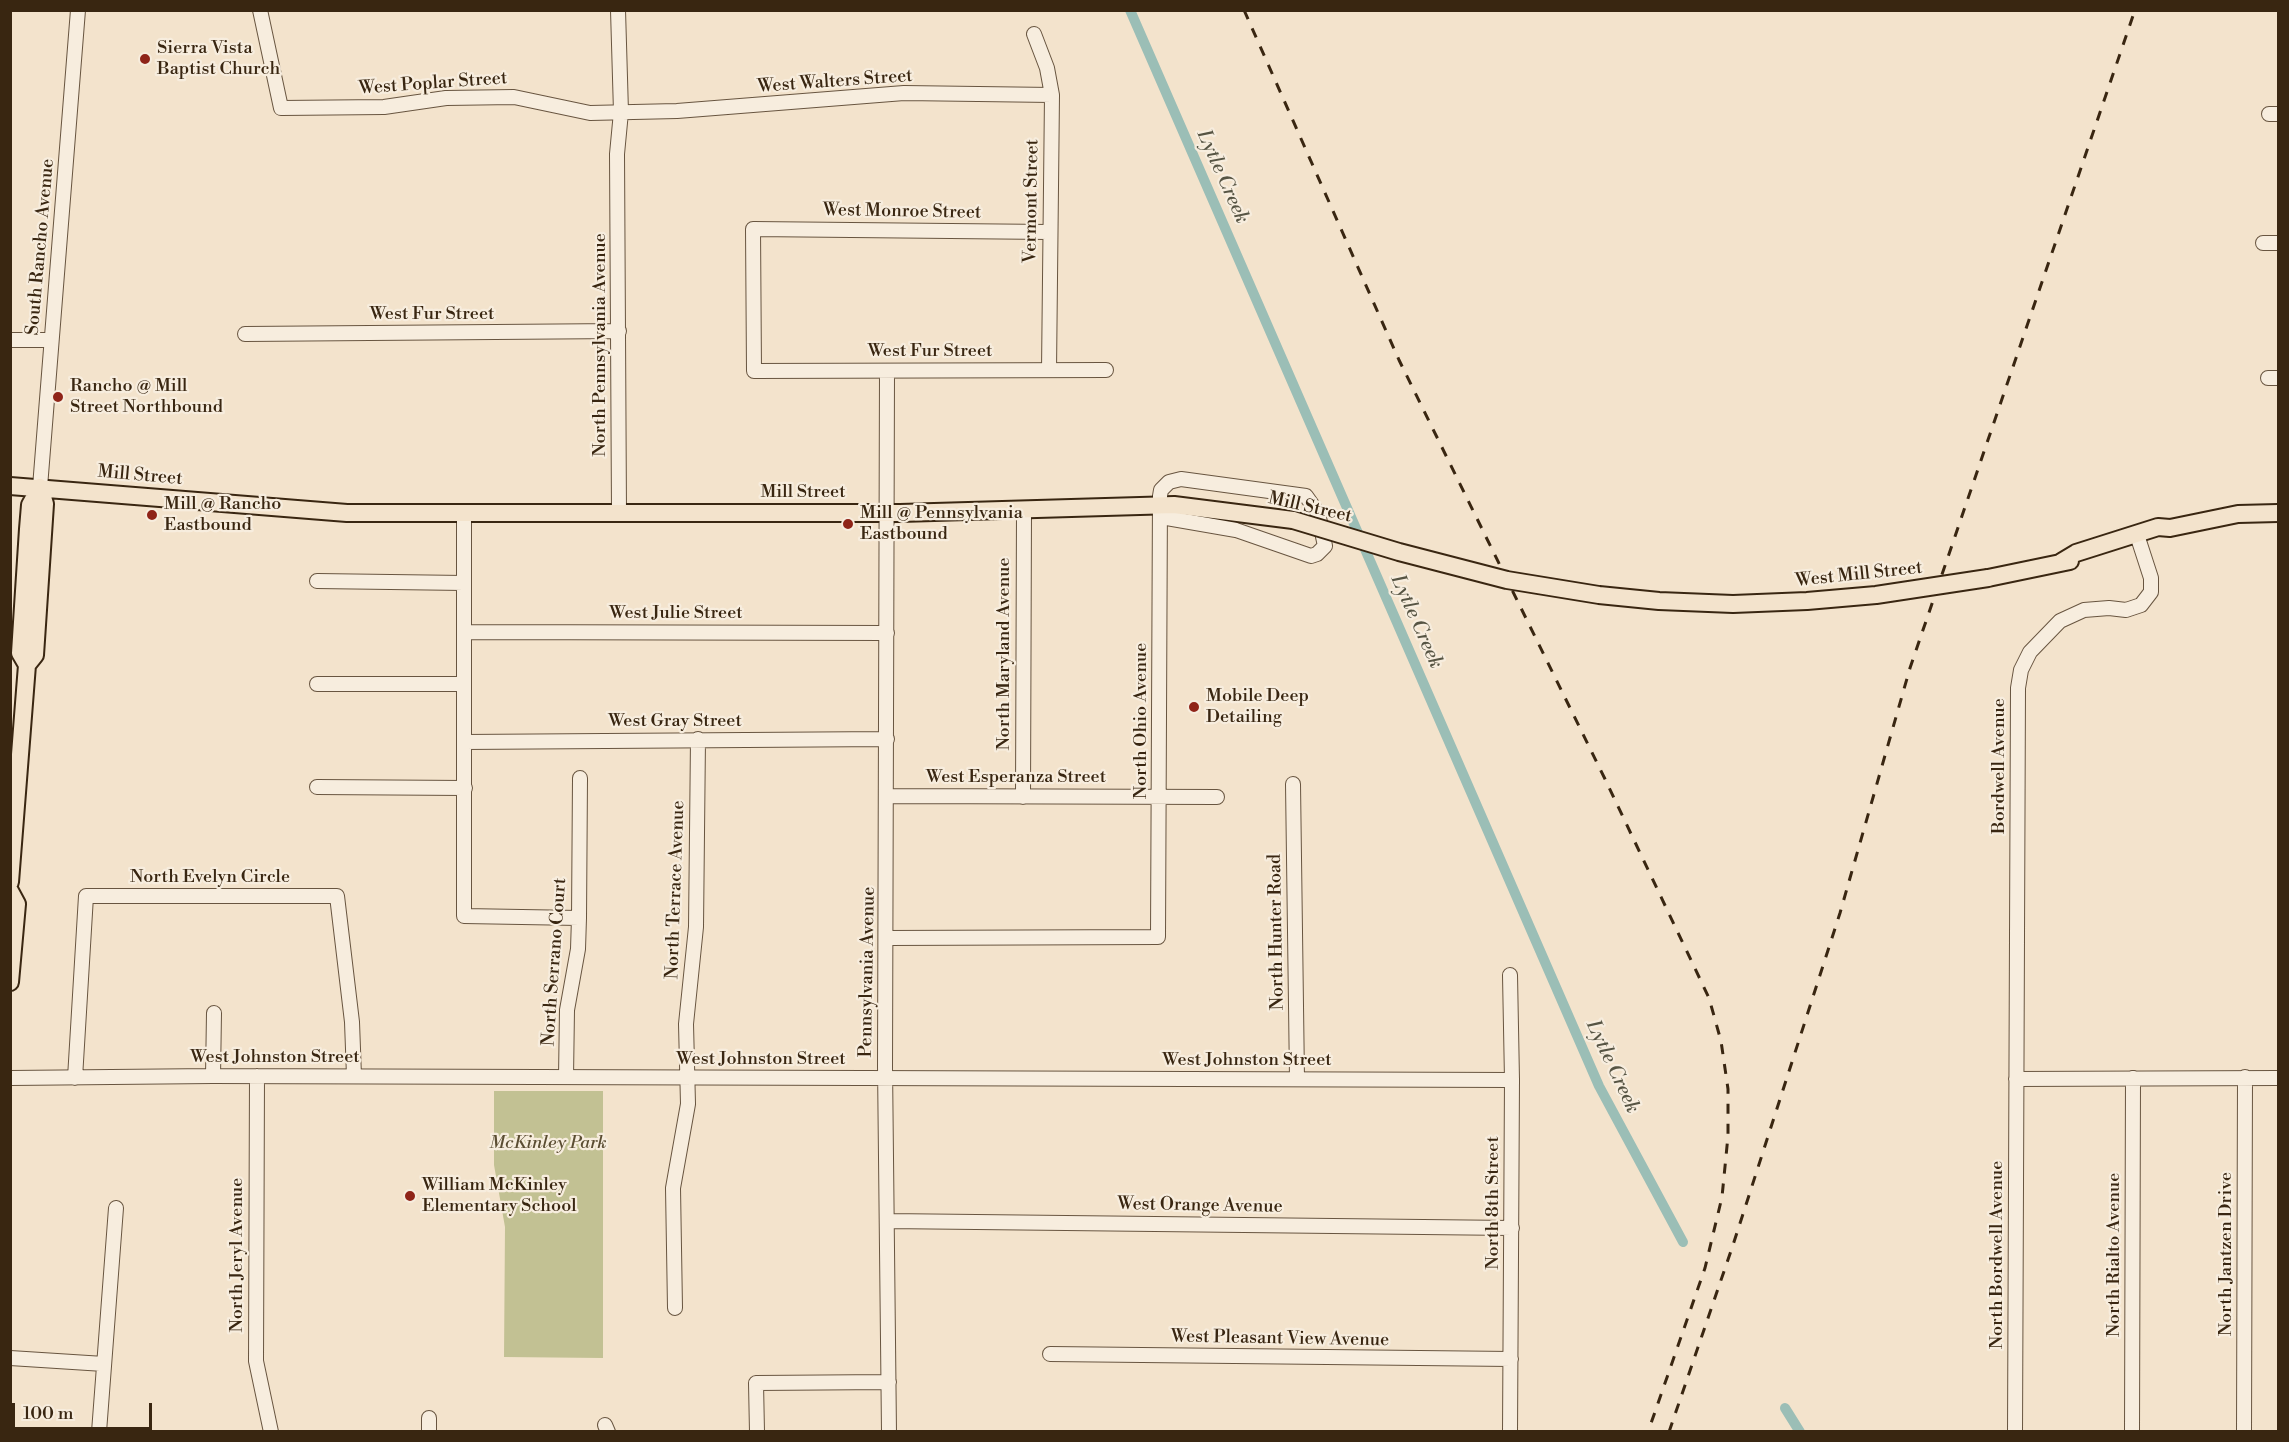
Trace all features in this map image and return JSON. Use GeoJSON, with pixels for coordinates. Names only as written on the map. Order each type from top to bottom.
{"type":"FeatureCollection","features":[{"type":"Feature","properties":{"kind":"main road","name":"Mill Street"},"geometry":{"type":"LineString","coordinates":[[10,486],[302,512],[1161,511],[1293,520],[1399,552],[1507,580],[1599,595],[1659,601]]}},
{"type":"Feature","properties":{"kind":"main road"},"geometry":{"type":"LineString","coordinates":[[10,882],[12,833],[27,665],[35,655],[45,504],[40,487]]}},
{"type":"Feature","properties":{"kind":"main road","name":"West Mill Street"},"geometry":{"type":"LineString","coordinates":[[2061,562],[2076,553],[2158,527],[2170,528],[2238,514],[2278,513]]}},
{"type":"Feature","properties":{"kind":"main road","name":"West Mill Street"},"geometry":{"type":"LineString","coordinates":[[1659,601],[1733,604],[1876,595],[1988,578],[2080,560],[2163,534],[2170,528]]}},
{"type":"Feature","properties":{"kind":"main road"},"geometry":{"type":"LineString","coordinates":[[10,891],[17,904],[10,982]]}},
{"type":"Feature","properties":{"kind":"street","name":"South Rancho Avenue"},"geometry":{"type":"LineString","coordinates":[[40,487],[78,10]]}},
{"type":"Feature","properties":{"kind":"street","name":"West Poplar Street"},"geometry":{"type":"LineString","coordinates":[[260,10],[281,108],[384,107],[446,98],[514,97],[572,111],[621,112]]}},
{"type":"Feature","properties":{"kind":"street","name":"North Pennsylvania Avenue"},"geometry":{"type":"LineString","coordinates":[[618,10],[621,112],[617,178],[620,332],[619,512]]}},
{"type":"Feature","properties":{"kind":"street","name":"Vermont Street"},"geometry":{"type":"LineString","coordinates":[[1034,34],[1044,60],[1052,94],[1049,370]]}},
{"type":"Feature","properties":{"kind":"street","name":"West Walters Street"},"geometry":{"type":"LineString","coordinates":[[621,112],[677,111],[893,94],[1052,94]]}},
{"type":"Feature","properties":{"kind":"street","name":"West Monroe Street"},"geometry":{"type":"LineString","coordinates":[[754,371],[753,229],[1049,232]]}},
{"type":"Feature","properties":{"kind":"street"},"geometry":{"type":"LineString","coordinates":[[2263,243],[2278,243]]}},
{"type":"Feature","properties":{"kind":"street","name":"West Fur Street"},"geometry":{"type":"LineString","coordinates":[[245,334],[620,332]]}},
{"type":"Feature","properties":{"kind":"street"},"geometry":{"type":"LineString","coordinates":[[10,340],[51,340]]}},
{"type":"Feature","properties":{"kind":"street","name":"West Fur Street"},"geometry":{"type":"LineString","coordinates":[[754,371],[1106,370]]}},
{"type":"Feature","properties":{"kind":"street","name":"Pennsylvania Avenue"},"geometry":{"type":"LineString","coordinates":[[887,371],[888,796],[885,1078],[889,1431]]}},
{"type":"Feature","properties":{"kind":"street"},"geometry":{"type":"LineString","coordinates":[[1174,479],[1306,496],[1318,513],[1325,546],[1317,554],[1311,556],[1236,530],[1161,511],[1161,490],[1174,479]]}},
{"type":"Feature","properties":{"kind":"street","name":"North Maryland Avenue"},"geometry":{"type":"LineString","coordinates":[[1023,797],[1024,511]]}},
{"type":"Feature","properties":{"kind":"street","name":"North Ohio Avenue"},"geometry":{"type":"LineString","coordinates":[[887,938],[1158,937],[1161,511]]}},
{"type":"Feature","properties":{"kind":"street"},"geometry":{"type":"LineString","coordinates":[[464,512],[464,916],[579,918]]}},
{"type":"Feature","properties":{"kind":"street","name":"Bordwell Avenue"},"geometry":{"type":"LineString","coordinates":[[2016,1079],[2018,688],[2021,670],[2030,652],[2060,621],[2084,610],[2109,608],[2126,610],[2141,605],[2151,592],[2151,578],[2139,541]]}},
{"type":"Feature","properties":{"kind":"street"},"geometry":{"type":"LineString","coordinates":[[316,581],[464,583]]}},
{"type":"Feature","properties":{"kind":"street","name":"West Julie Street"},"geometry":{"type":"LineString","coordinates":[[464,632],[887,633]]}},
{"type":"Feature","properties":{"kind":"street"},"geometry":{"type":"LineString","coordinates":[[317,684],[464,684]]}},
{"type":"Feature","properties":{"kind":"street","name":"North Terrace Avenue"},"geometry":{"type":"LineString","coordinates":[[675,1308],[673,1188],[679,1147],[686,1123],[686,1024],[696,927],[698,739]]}},
{"type":"Feature","properties":{"kind":"street","name":"West Gray Street"},"geometry":{"type":"LineString","coordinates":[[464,742],[887,739]]}},
{"type":"Feature","properties":{"kind":"street","name":"North Serrano Court"},"geometry":{"type":"LineString","coordinates":[[566,1077],[567,1010],[578,949],[580,778]]}},
{"type":"Feature","properties":{"kind":"street","name":"North Hunter Road"},"geometry":{"type":"LineString","coordinates":[[1293,784],[1296,1080]]}},
{"type":"Feature","properties":{"kind":"street"},"geometry":{"type":"LineString","coordinates":[[317,787],[465,788]]}},
{"type":"Feature","properties":{"kind":"street","name":"West Esperanza Street"},"geometry":{"type":"LineString","coordinates":[[888,796],[1216,797]]}},
{"type":"Feature","properties":{"kind":"street","name":"North Evelyn Circle"},"geometry":{"type":"LineString","coordinates":[[75,1078],[86,896],[337,896],[352,1022],[354,1076]]}},
{"type":"Feature","properties":{"kind":"street","name":"North 8th Street"},"geometry":{"type":"LineString","coordinates":[[1509,975],[1512,1080],[1510,1431]]}},
{"type":"Feature","properties":{"kind":"street"},"geometry":{"type":"LineString","coordinates":[[213,1076],[214,1013]]}},
{"type":"Feature","properties":{"kind":"street","name":"North Jeryl Avenue"},"geometry":{"type":"LineString","coordinates":[[257,1076],[256,1361],[271,1431]]}},
{"type":"Feature","properties":{"kind":"street","name":"West Johnston Street"},"geometry":{"type":"LineString","coordinates":[[10,1078],[354,1076],[1512,1080]]}},
{"type":"Feature","properties":{"kind":"street","name":"North Jantzen Drive"},"geometry":{"type":"LineString","coordinates":[[2244,1431],[2245,1077]]}},
{"type":"Feature","properties":{"kind":"street","name":"North Rialto Avenue"},"geometry":{"type":"LineString","coordinates":[[2132,1431],[2133,1078]]}},
{"type":"Feature","properties":{"kind":"street"},"geometry":{"type":"LineString","coordinates":[[2016,1079],[2278,1078]]}},
{"type":"Feature","properties":{"kind":"street","name":"North Bordwell Avenue"},"geometry":{"type":"LineString","coordinates":[[2015,1431],[2016,1079]]}},
{"type":"Feature","properties":{"kind":"street"},"geometry":{"type":"LineString","coordinates":[[99,1431],[116,1208]]}},
{"type":"Feature","properties":{"kind":"street","name":"West Orange Avenue"},"geometry":{"type":"LineString","coordinates":[[887,1221],[1512,1228]]}},
{"type":"Feature","properties":{"kind":"street","name":"West Pleasant View Avenue"},"geometry":{"type":"LineString","coordinates":[[1050,1354],[1510,1359]]}},
{"type":"Feature","properties":{"kind":"street"},"geometry":{"type":"LineString","coordinates":[[10,1358],[104,1364]]}},
{"type":"Feature","properties":{"kind":"street"},"geometry":{"type":"LineString","coordinates":[[757,1431],[756,1383],[889,1382]]}},
{"type":"Feature","properties":{"kind":"green space","name":"McKinley Park"},"geometry":{"type":"Polygon","coordinates":[[[494,1091],[603,1091],[603,1358],[504,1357],[505,1227],[494,1165],[494,1091]]]}},
{"type":"Feature","properties":{"kind":"waterway","name":"Lytle Creek"},"geometry":{"type":"LineString","coordinates":[[1130,10],[1599,1086],[1683,1242]]}},
{"type":"Feature","properties":{"kind":"waterway","name":"Lytle Creek"},"geometry":{"type":"LineString","coordinates":[[1785,1408],[1800,1432]]}},
{"type":"Feature","properties":{"kind":"railway"},"geometry":{"type":"LineString","coordinates":[[1244,10],[1399,360],[1605,779],[1709,998],[1721,1041],[1728,1089],[1728,1136],[1722,1197],[1705,1268],[1648,1432]]}},
{"type":"Feature","properties":{"kind":"railway"},"geometry":{"type":"LineString","coordinates":[[1669,1432],[1733,1245],[1840,913],[1910,668],[2135,10]]}},
{"type":"Feature","properties":{"kind":"place","name":"Sierra Vista Baptist Church"},"geometry":{"type":"Point","coordinates":[145,59]}},
{"type":"Feature","properties":{"kind":"place","name":"Rancho @ Mill Street Northbound"},"geometry":{"type":"Point","coordinates":[58,397]}},
{"type":"Feature","properties":{"kind":"place","name":"Mill @ Rancho Eastbound"},"geometry":{"type":"Point","coordinates":[152,515]}},
{"type":"Feature","properties":{"kind":"place","name":"Mill @ Pennsylvania Eastbound"},"geometry":{"type":"Point","coordinates":[848,524]}},
{"type":"Feature","properties":{"kind":"place","name":"Mobile Deep Detailing"},"geometry":{"type":"Point","coordinates":[1194,707]}},
{"type":"Feature","properties":{"kind":"place","name":"William McKinley Elementary School"},"geometry":{"type":"Point","coordinates":[410,1196]}}]}
